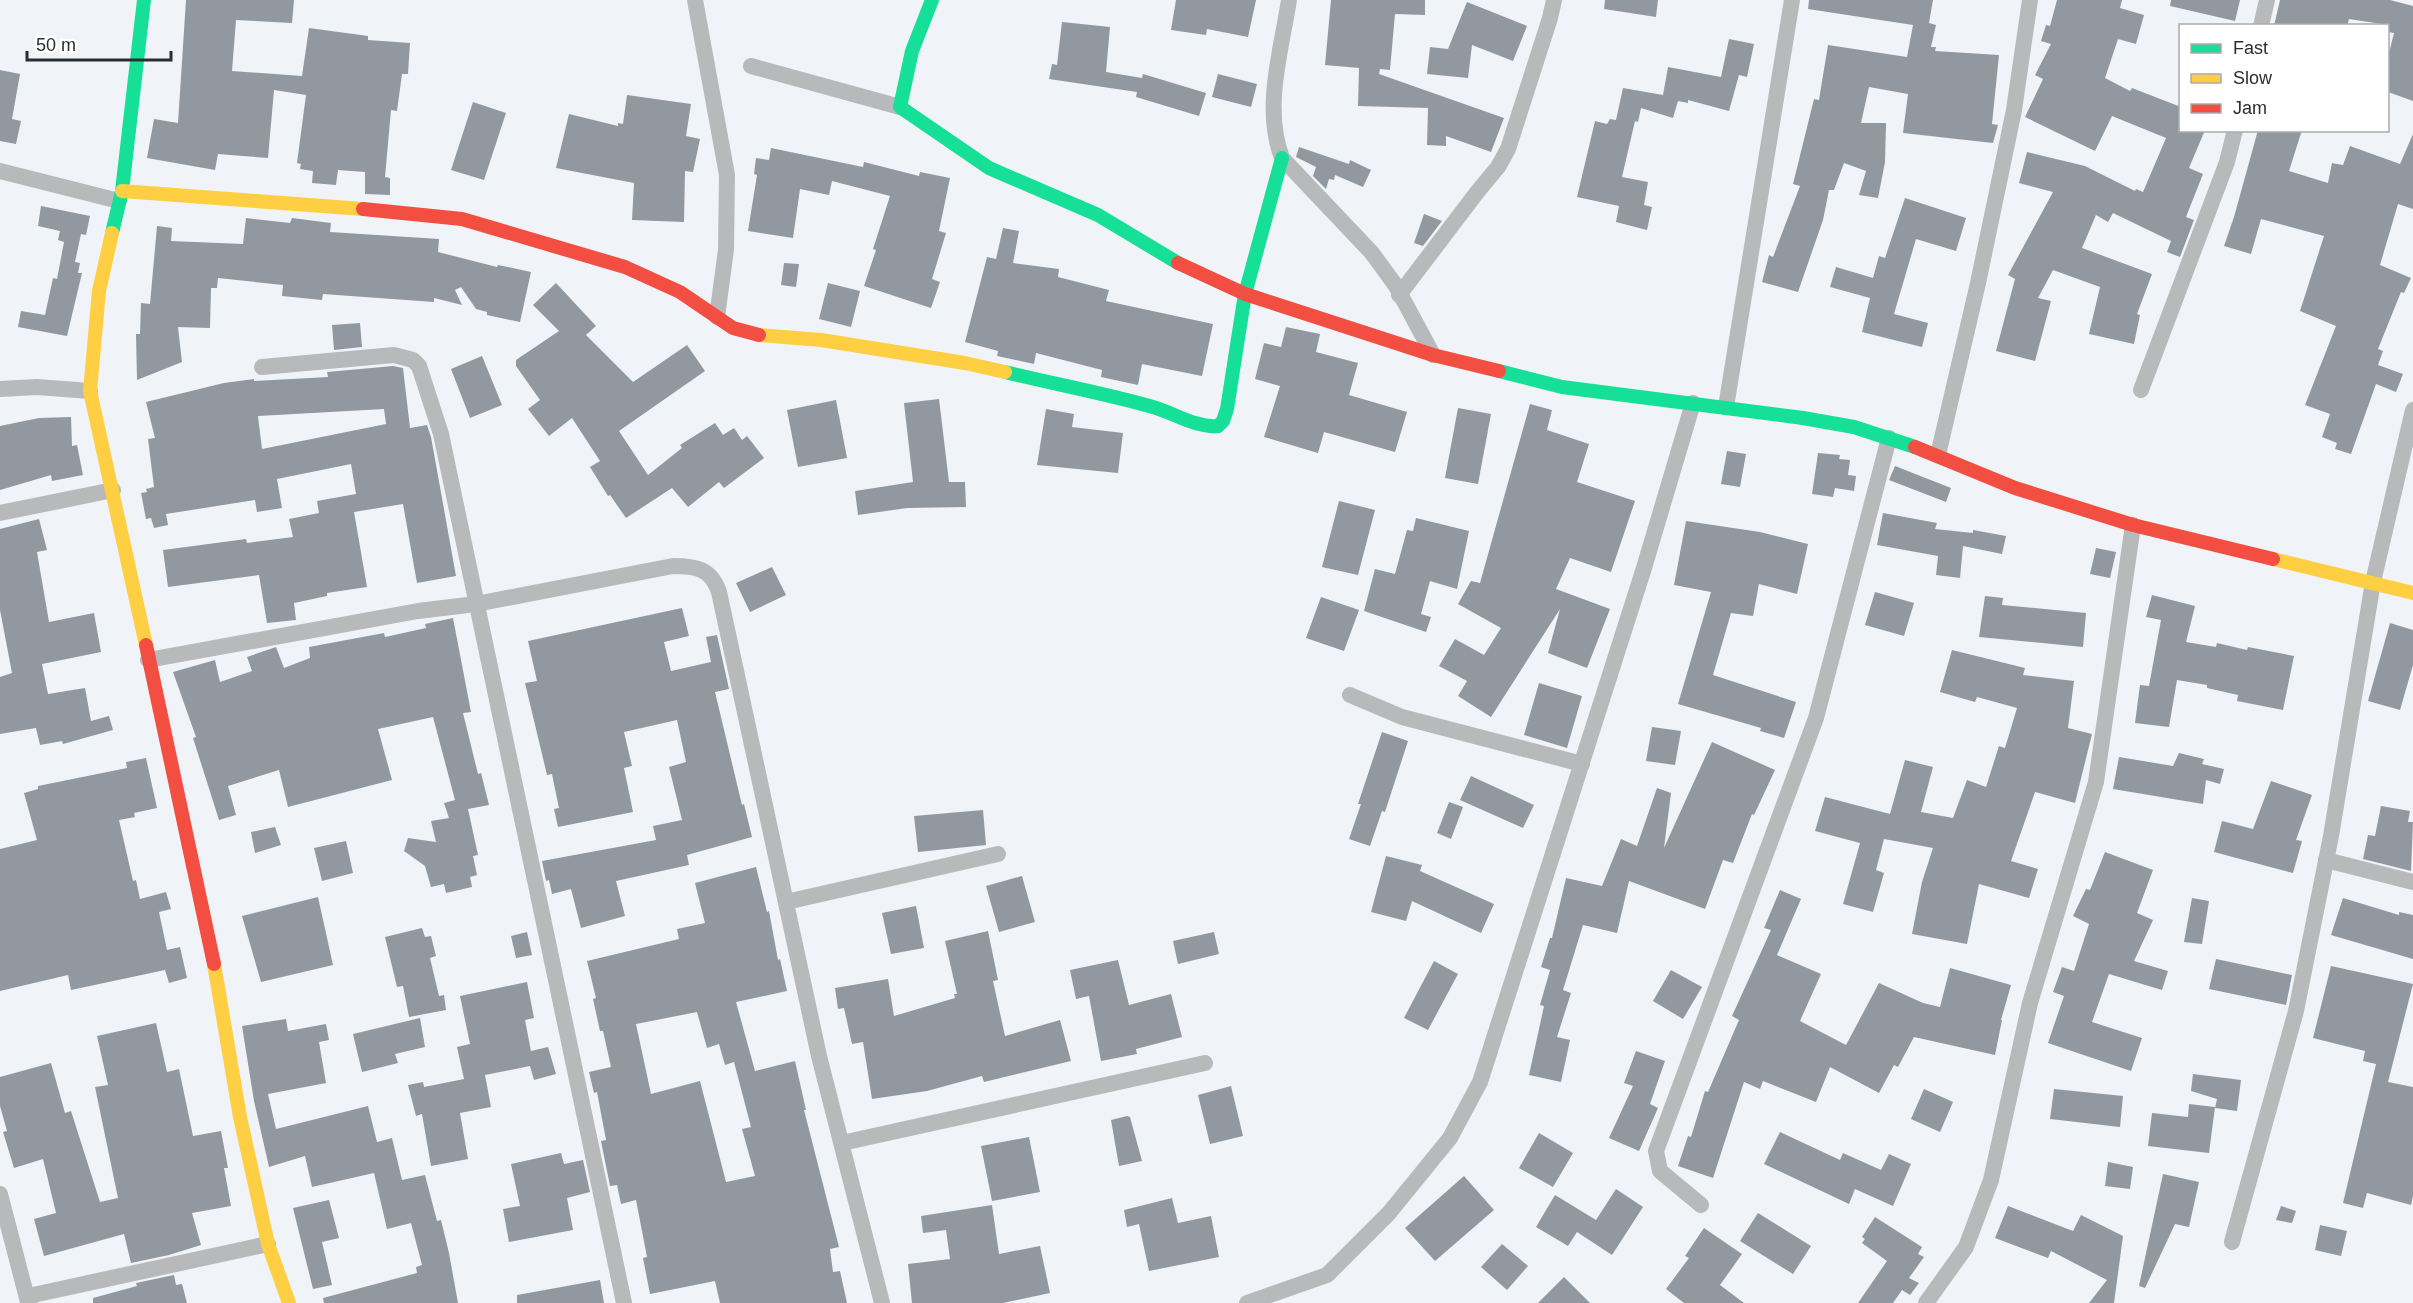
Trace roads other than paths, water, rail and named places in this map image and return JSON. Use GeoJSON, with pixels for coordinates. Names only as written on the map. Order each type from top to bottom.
{"type":"FeatureCollection","features":[{"type":"Feature","properties":{"kind":"street"},"geometry":{"type":"LineString","coordinates":[[144,0],[121,196],[99,291],[90,391],[207,925],[240,1116],[268,1244],[288,1303]]}},
{"type":"Feature","properties":{"kind":"street"},"geometry":{"type":"LineString","coordinates":[[695,0],[727,175],[726,250],[717,317]]}},
{"type":"Feature","properties":{"kind":"street"},"geometry":{"type":"LineString","coordinates":[[900,107],[912,51],[932,0]]}},
{"type":"Feature","properties":{"kind":"street"},"geometry":{"type":"LineString","coordinates":[[1289,0],[1272,107],[1276,141],[1282,158],[1372,253],[1396,286],[1433,355]]}},
{"type":"Feature","properties":{"kind":"street"},"geometry":{"type":"LineString","coordinates":[[1399,295],[1503,158],[1554,0]]}},
{"type":"Feature","properties":{"kind":"street"},"geometry":{"type":"LineString","coordinates":[[1726,407],[1792,0]]}},
{"type":"Feature","properties":{"kind":"street"},"geometry":{"type":"LineString","coordinates":[[1938,455],[1978,282],[2014,110],[2030,0]]}},
{"type":"Feature","properties":{"kind":"street"},"geometry":{"type":"LineString","coordinates":[[2261,24],[2267,0]]}},
{"type":"Feature","properties":{"kind":"street"},"geometry":{"type":"LineString","coordinates":[[751,66],[900,107],[988,168],[1098,215],[1168,259],[1245,294],[1433,355],[1562,387],[1726,407],[1854,427],[1938,455],[2015,488],[2133,525],[2413,593]]}},
{"type":"Feature","properties":{"kind":"street"},"geometry":{"type":"LineString","coordinates":[[2140,390],[2227,162],[2234,132]]}},
{"type":"Feature","properties":{"kind":"street"},"geometry":{"type":"LineString","coordinates":[[0,171],[121,196],[462,219],[626,267],[680,292],[733,328],[764,336],[821,340],[965,363],[1151,406],[1212,428],[1223,421],[1227,409],[1245,294],[1282,158]]}},
{"type":"Feature","properties":{"kind":"street"},"geometry":{"type":"LineString","coordinates":[[262,367],[394,355],[413,360],[419,366],[441,434],[624,1303]]}},
{"type":"Feature","properties":{"kind":"street"},"geometry":{"type":"LineString","coordinates":[[0,389],[37,387],[90,391]]}},
{"type":"Feature","properties":{"kind":"street"},"geometry":{"type":"LineString","coordinates":[[1247,1303],[1327,1275],[1389,1213],[1450,1138],[1480,1082],[1644,568],[1693,403]]}},
{"type":"Feature","properties":{"kind":"street"},"geometry":{"type":"LineString","coordinates":[[2232,1242],[2296,1011],[2326,860],[2373,582],[2413,410]]}},
{"type":"Feature","properties":{"kind":"street"},"geometry":{"type":"LineString","coordinates":[[1701,1205],[1660,1171],[1656,1151],[1816,718],[1889,438]]}},
{"type":"Feature","properties":{"kind":"street"},"geometry":{"type":"LineString","coordinates":[[0,513],[113,490]]}},
{"type":"Feature","properties":{"kind":"street"},"geometry":{"type":"LineString","coordinates":[[1926,1303],[1966,1247],[1991,1180],[2030,1003],[2096,782],[2133,525]]}},
{"type":"Feature","properties":{"kind":"street"},"geometry":{"type":"LineString","coordinates":[[148,660],[418,611],[476,604],[673,566],[691,566],[705,570],[716,582],[719,591],[819,1056],[882,1303]]}},
{"type":"Feature","properties":{"kind":"street"},"geometry":{"type":"LineString","coordinates":[[1350,695],[1402,717],[1582,764]]}},
{"type":"Feature","properties":{"kind":"street"},"geometry":{"type":"LineString","coordinates":[[786,902],[998,854]]}},
{"type":"Feature","properties":{"kind":"street"},"geometry":{"type":"LineString","coordinates":[[2326,860],[2413,882]]}},
{"type":"Feature","properties":{"kind":"street"},"geometry":{"type":"LineString","coordinates":[[842,1143],[1206,1062]]}},
{"type":"Feature","properties":{"kind":"street"},"geometry":{"type":"LineString","coordinates":[[0,1194],[28,1303]]}},
{"type":"Feature","properties":{"kind":"street"},"geometry":{"type":"LineString","coordinates":[[28,1303],[33,1295],[268,1244]]}}]}
